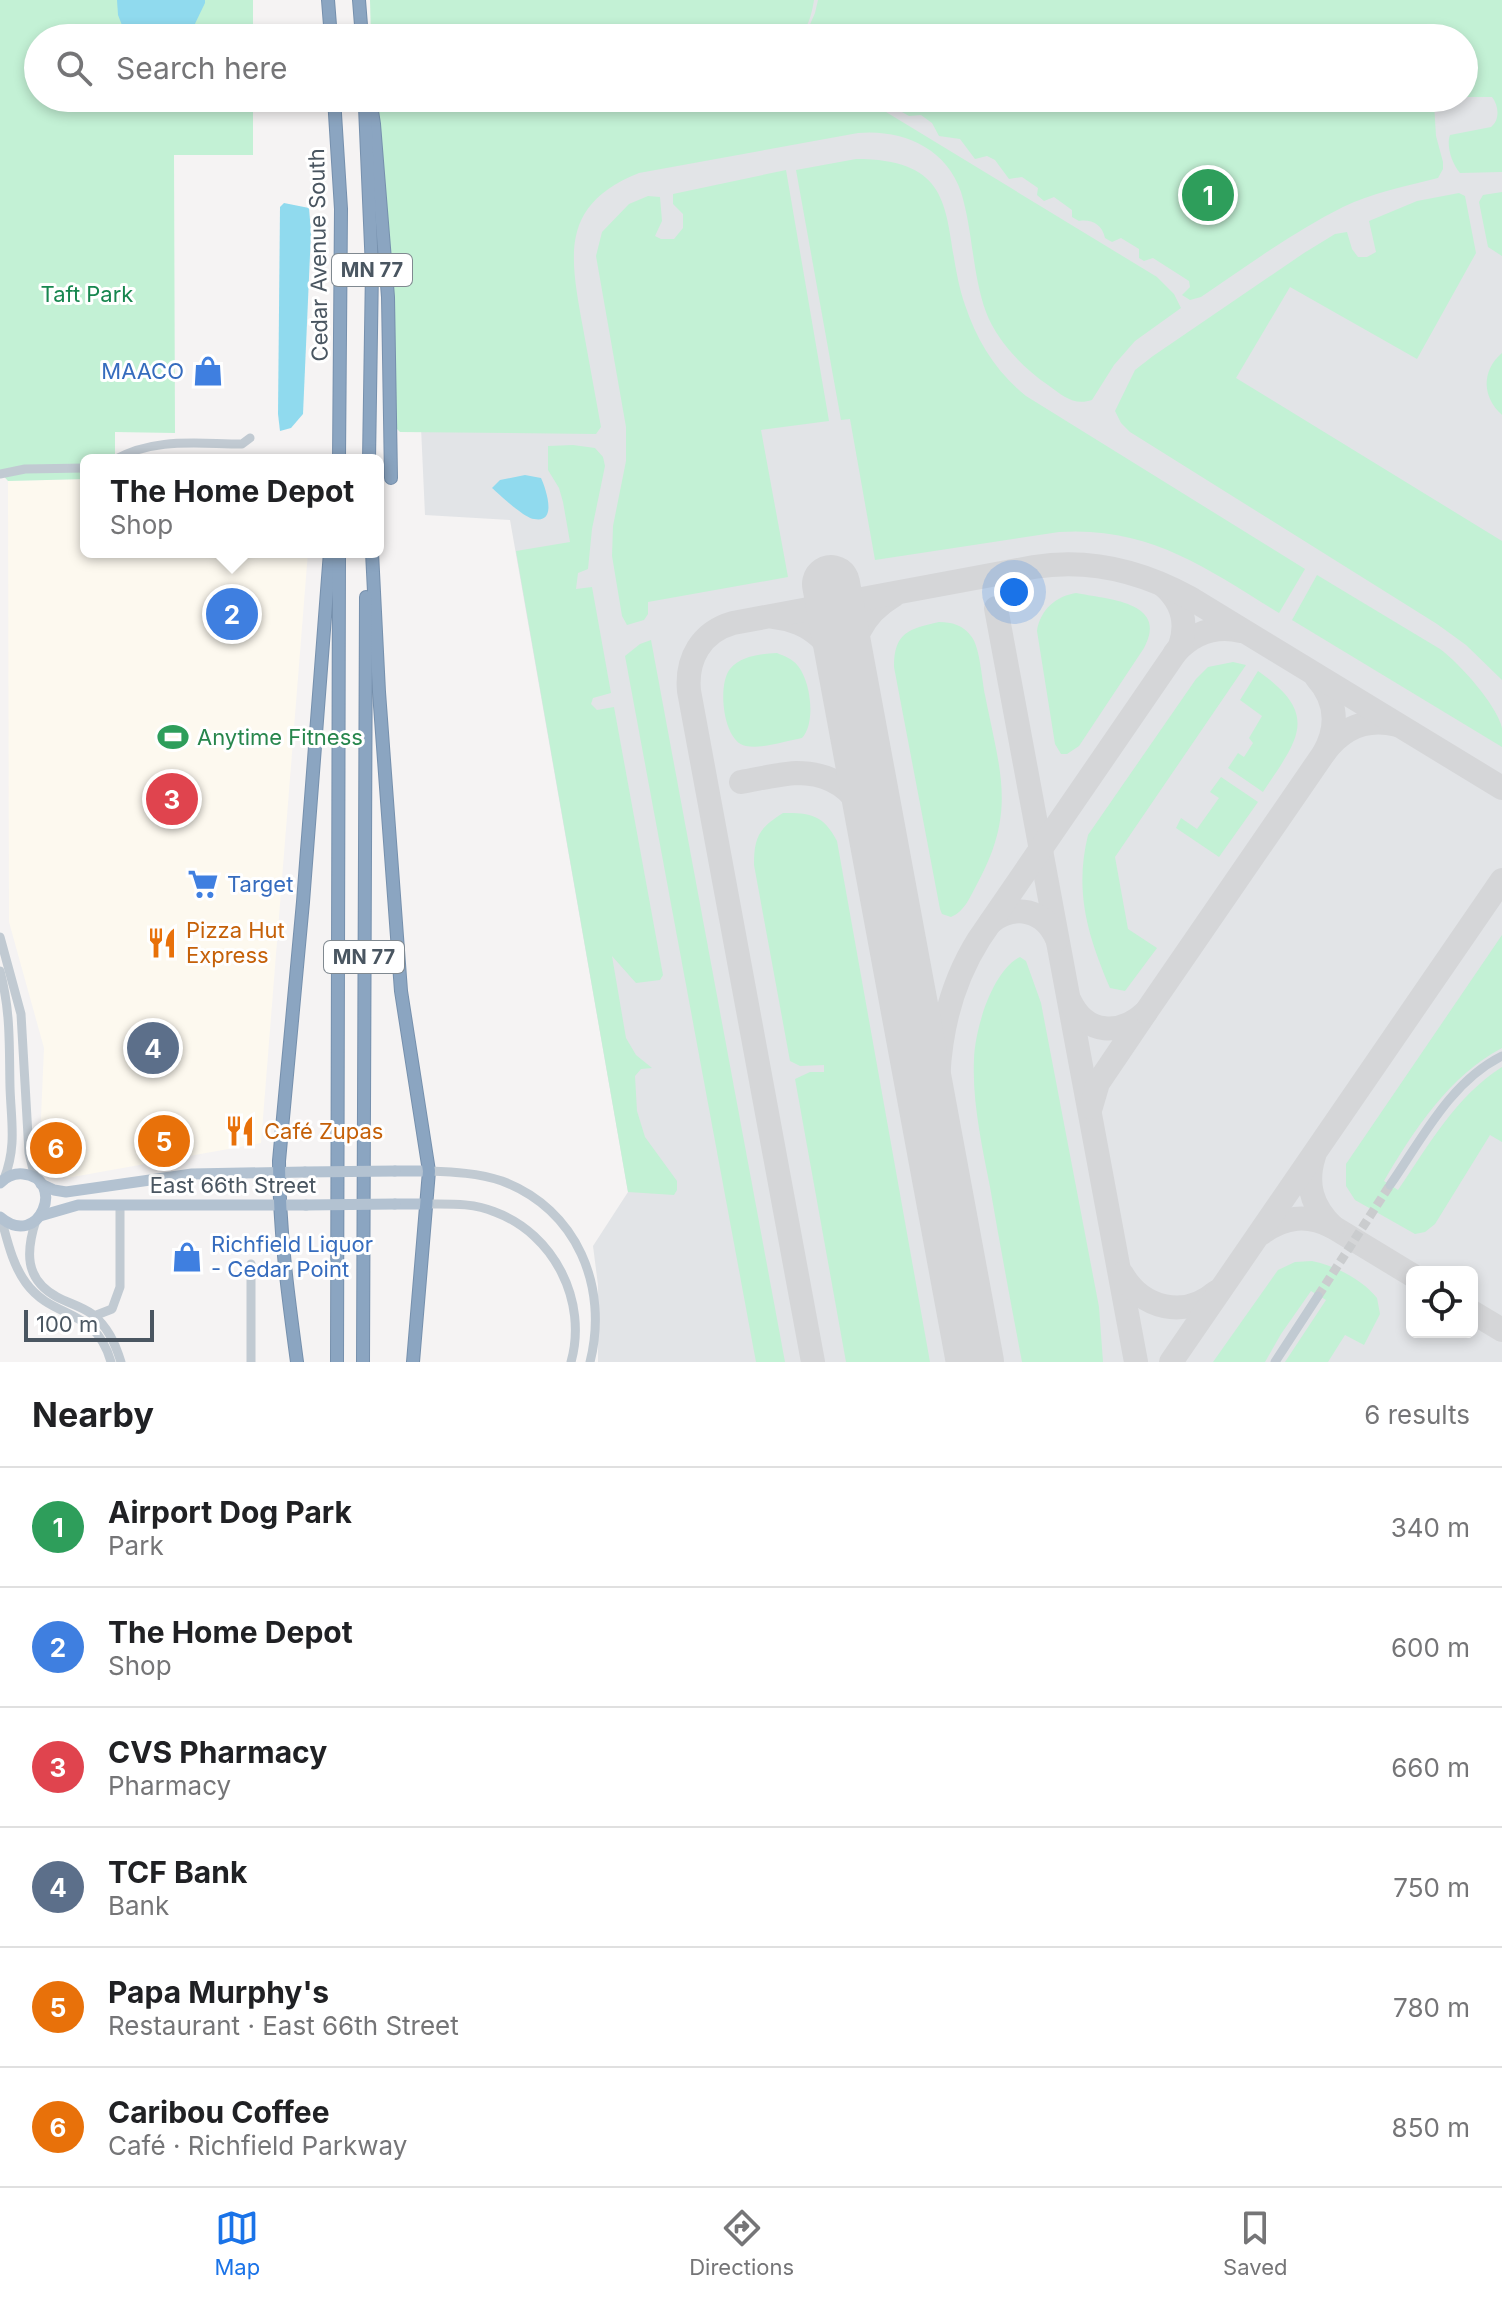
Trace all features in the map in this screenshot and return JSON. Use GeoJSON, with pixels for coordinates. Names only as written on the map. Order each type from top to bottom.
{"type":"FeatureCollection","features":[{"type":"Feature","properties":{"kind":"highway"},"geometry":{"type":"LineString","coordinates":[[328,0],[330,24]]}},
{"type":"Feature","properties":{"kind":"highway"},"geometry":{"type":"LineString","coordinates":[[359,0],[361,24]]}},
{"type":"Feature","properties":{"kind":"highway","name":"Cedar Avenue South"},"geometry":{"type":"LineString","coordinates":[[335,112],[341,209],[338,454]]}},
{"type":"Feature","properties":{"kind":"highway","name":"MN 77"},"geometry":{"type":"LineString","coordinates":[[367,112],[372,269],[369,454]]}},
{"type":"Feature","properties":{"kind":"highway"},"geometry":{"type":"LineString","coordinates":[[371,112],[388,297],[391,478]]}},
{"type":"Feature","properties":{"kind":"highway"},"geometry":{"type":"LineString","coordinates":[[297,1362],[278,1205],[279,1173],[330,558]]}},
{"type":"Feature","properties":{"kind":"highway","name":"MN 77"},"geometry":{"type":"LineString","coordinates":[[337,1362],[339,558]]}},
{"type":"Feature","properties":{"kind":"highway"},"geometry":{"type":"LineString","coordinates":[[369,558],[401,991],[429,1171],[413,1362]]}},
{"type":"Feature","properties":{"kind":"highway","name":"MN 77"},"geometry":{"type":"LineString","coordinates":[[363,1362],[369,558]]}},
{"type":"Feature","properties":{"kind":"main road","name":"East 66th Street"},"geometry":{"type":"LineString","coordinates":[[1,1181],[20,1173],[54,1190],[66,1192],[192,1174],[429,1171]]}},
{"type":"Feature","properties":{"kind":"main road"},"geometry":{"type":"LineString","coordinates":[[38,1181],[46,1200],[38,1218]]}},
{"type":"Feature","properties":{"kind":"main road","name":"East 66th Street"},"geometry":{"type":"LineString","coordinates":[[0,1217],[22,1226],[69,1206],[428,1204]]}},
{"type":"Feature","properties":{"kind":"street"},"geometry":{"type":"LineString","coordinates":[[125,454],[153,444],[242,444],[250,438]]}},
{"type":"Feature","properties":{"kind":"street"},"geometry":{"type":"LineString","coordinates":[[0,474],[25,469],[80,468]]}},
{"type":"Feature","properties":{"kind":"street"},"geometry":{"type":"LineString","coordinates":[[0,937],[21,1014],[29,1153],[38,1181]]}},
{"type":"Feature","properties":{"kind":"street"},"geometry":{"type":"LineString","coordinates":[[0,971],[10,1014],[13,1152],[1,1181]]}},
{"type":"Feature","properties":{"kind":"street"},"geometry":{"type":"LineString","coordinates":[[1390,1185],[1456,1091],[1502,1056]]}},
{"type":"Feature","properties":{"kind":"street"},"geometry":{"type":"LineString","coordinates":[[9,1067],[18,1071],[27,1116]]}},
{"type":"Feature","properties":{"kind":"street","name":"East 66th Street"},"geometry":{"type":"LineString","coordinates":[[429,1171],[482,1175],[519,1188],[547,1208],[570,1233],[588,1268],[595,1292],[597,1320],[590,1362]]}},
{"type":"Feature","properties":{"kind":"street"},"geometry":{"type":"LineString","coordinates":[[428,1204],[466,1205],[494,1211],[546,1246],[564,1277],[574,1307],[576,1332],[571,1362]]}},
{"type":"Feature","properties":{"kind":"street"},"geometry":{"type":"LineString","coordinates":[[94,1316],[112,1309],[120,1287],[120,1205]]}},
{"type":"Feature","properties":{"kind":"street"},"geometry":{"type":"LineString","coordinates":[[0,1217],[17,1269],[27,1284],[42,1300],[84,1320],[97,1332],[111,1362]]}},
{"type":"Feature","properties":{"kind":"street"},"geometry":{"type":"LineString","coordinates":[[38,1218],[28,1245],[30,1267],[36,1279],[58,1297],[94,1316],[107,1329],[121,1362]]}},
{"type":"Feature","properties":{"kind":"street"},"geometry":{"type":"LineString","coordinates":[[251,1264],[251,1362]]}},
{"type":"Feature","properties":{"kind":"street"},"geometry":{"type":"LineString","coordinates":[[1275,1362],[1318,1296]]}},
{"type":"Feature","properties":{"kind":"shaded area"},"geometry":{"type":"Polygon","coordinates":[[[403,0],[1502,0],[1502,1362],[598,1362],[598,1285],[593,1246],[628,1192],[510,520],[425,515],[407,112],[1478,112],[1478,24],[404,24],[403,0]]]}},
{"type":"Feature","properties":{"kind":"shaded area"},"geometry":{"type":"Polygon","coordinates":[[[80,479],[80,558],[308,558],[261,1143],[67,1178],[53,1173],[46,1162],[40,1140],[44,1048],[9,922],[8,481],[80,479]]]}},
{"type":"Feature","properties":{"kind":"green space","name":"Taft Park"},"geometry":{"type":"Polygon","coordinates":[[[0,0],[253,0],[253,24],[24,24],[24,112],[253,112],[253,155],[174,155],[175,433],[115,432],[115,454],[80,454],[80,479],[8,481],[0,472],[0,0]]]}},
{"type":"Feature","properties":{"kind":"green space"},"geometry":{"type":"Polygon","coordinates":[[[370,0],[814,0],[808,24],[371,24],[370,0]]]}},
{"type":"Feature","properties":{"kind":"green space"},"geometry":{"type":"Polygon","coordinates":[[[818,0],[1502,0],[1502,172],[1460,173],[1450,155],[1450,135],[1491,127],[1497,117],[1492,97],[1478,97],[1478,24],[810,24],[818,0]]]}},
{"type":"Feature","properties":{"kind":"green space"},"geometry":{"type":"Polygon","coordinates":[[[378,112],[886,112],[1157,277],[1174,294],[1181,308],[1135,341],[1114,365],[1092,400],[1080,402],[1064,396],[1020,362],[991,323],[978,282],[961,192],[945,163],[920,144],[906,138],[858,133],[639,173],[613,186],[595,201],[583,217],[576,236],[574,256],[578,302],[601,427],[596,434],[400,432],[396,428],[378,112]]]}},
{"type":"Feature","properties":{"kind":"green space"},"geometry":{"type":"Polygon","coordinates":[[[902,112],[1435,112],[1443,169],[1438,178],[1377,194],[1343,207],[1288,238],[1201,297],[1190,300],[1182,295],[1190,287],[1189,281],[1153,258],[1144,261],[1139,258],[1139,249],[1121,238],[1112,242],[1105,238],[1099,226],[1072,217],[1072,210],[1054,197],[1044,201],[1037,195],[1038,188],[1022,177],[1009,179],[995,160],[987,156],[975,159],[960,139],[939,136],[932,123],[921,115],[909,116],[902,112]]]}},
{"type":"Feature","properties":{"kind":"green space"},"geometry":{"type":"Polygon","coordinates":[[[856,159],[892,162],[917,171],[933,185],[949,225],[957,277],[970,318],[989,355],[1015,387],[1305,569],[1279,613],[1175,553],[1121,536],[1091,532],[1059,532],[875,560],[850,419],[841,420],[796,170],[856,159]]]}},
{"type":"Feature","properties":{"kind":"green space"},"geometry":{"type":"Polygon","coordinates":[[[786,170],[829,421],[761,430],[788,577],[648,602],[648,614],[644,620],[627,625],[622,616],[612,556],[613,526],[626,461],[626,427],[596,256],[602,232],[629,204],[648,196],[660,197],[662,221],[655,236],[674,239],[683,228],[683,214],[673,204],[673,194],[786,170]]]}},
{"type":"Feature","properties":{"kind":"green space"},"geometry":{"type":"Polygon","coordinates":[[[1502,192],[1502,256],[1488,247],[1479,202],[1483,195],[1502,192]]]}},
{"type":"Feature","properties":{"kind":"green space"},"geometry":{"type":"Polygon","coordinates":[[[1459,193],[1465,196],[1476,253],[1417,359],[1290,287],[1236,378],[1502,541],[1502,680],[1466,645],[1437,624],[1130,432],[1115,411],[1135,370],[1304,253],[1335,234],[1347,232],[1358,257],[1367,257],[1376,252],[1369,221],[1417,201],[1459,193]]]}},
{"type":"Feature","properties":{"kind":"green space"},"geometry":{"type":"Polygon","coordinates":[[[1502,353],[1502,415],[1491,400],[1487,376],[1502,353]]]}},
{"type":"Feature","properties":{"kind":"green space"},"geometry":{"type":"Polygon","coordinates":[[[548,446],[595,448],[603,457],[605,466],[592,529],[588,569],[578,573],[576,589],[592,587],[611,693],[593,698],[591,704],[597,710],[614,707],[663,975],[660,980],[636,983],[612,956],[626,1038],[636,1055],[652,1068],[641,1069],[635,1076],[637,1111],[645,1137],[677,1181],[674,1195],[628,1192],[516,551],[570,542],[559,488],[548,470],[548,446]]]}},
{"type":"Feature","properties":{"kind":"green space"},"geometry":{"type":"Polygon","coordinates":[[[1317,575],[1448,656],[1467,674],[1493,708],[1502,728],[1502,747],[1292,620],[1317,575]]]}},
{"type":"Feature","properties":{"kind":"green space"},"geometry":{"type":"Polygon","coordinates":[[[1076,593],[1131,605],[1148,620],[1150,632],[1144,648],[1079,746],[1067,754],[1061,754],[1055,744],[1037,631],[1050,605],[1076,593]]]}},
{"type":"Feature","properties":{"kind":"green space"},"geometry":{"type":"Polygon","coordinates":[[[939,622],[961,627],[977,647],[1002,791],[997,834],[989,858],[967,903],[951,917],[942,914],[940,909],[894,667],[897,646],[905,634],[939,622]]]}},
{"type":"Feature","properties":{"kind":"green space"},"geometry":{"type":"Polygon","coordinates":[[[651,640],[785,1362],[756,1362],[625,656],[651,640]]]}},
{"type":"Feature","properties":{"kind":"green space"},"geometry":{"type":"Polygon","coordinates":[[[777,653],[796,664],[802,673],[809,692],[809,723],[802,738],[767,746],[746,746],[738,742],[727,724],[723,699],[726,677],[734,665],[745,658],[777,653]]]}},
{"type":"Feature","properties":{"kind":"green space"},"geometry":{"type":"Polygon","coordinates":[[[1233,662],[1246,665],[1115,857],[1128,929],[1157,948],[1125,991],[1110,988],[1095,950],[1083,895],[1082,876],[1088,835],[1196,679],[1208,667],[1233,662]]]}},
{"type":"Feature","properties":{"kind":"green space"},"geometry":{"type":"Polygon","coordinates":[[[1258,671],[1290,701],[1297,728],[1286,757],[1263,792],[1228,768],[1238,753],[1244,757],[1253,743],[1249,738],[1262,716],[1240,700],[1258,671]]]}},
{"type":"Feature","properties":{"kind":"green space"},"geometry":{"type":"Polygon","coordinates":[[[1221,777],[1258,802],[1219,857],[1176,828],[1181,818],[1197,829],[1219,798],[1210,792],[1221,777]]]}},
{"type":"Feature","properties":{"kind":"green space"},"geometry":{"type":"Polygon","coordinates":[[[783,813],[821,820],[837,841],[930,1362],[846,1362],[795,1079],[810,1072],[824,1072],[824,1065],[800,1066],[790,1061],[754,865],[755,847],[760,834],[783,813]]]}},
{"type":"Feature","properties":{"kind":"green space"},"geometry":{"type":"Polygon","coordinates":[[[1502,935],[1502,1048],[1483,1059],[1450,1088],[1421,1124],[1384,1181],[1398,1190],[1457,1107],[1502,1067],[1502,1142],[1490,1135],[1435,1224],[1425,1232],[1415,1234],[1355,1200],[1346,1186],[1346,1164],[1502,935]]]}},
{"type":"Feature","properties":{"kind":"green space"},"geometry":{"type":"Polygon","coordinates":[[[1020,957],[1026,961],[1041,1003],[1099,1307],[1103,1362],[1022,1362],[981,1140],[974,1075],[975,1047],[987,1002],[1001,975],[1020,957]]]}},
{"type":"Feature","properties":{"kind":"green space"},"geometry":{"type":"Polygon","coordinates":[[[1312,1261],[1348,1274],[1377,1298],[1380,1314],[1364,1345],[1345,1335],[1328,1362],[1285,1362],[1326,1300],[1311,1291],[1265,1362],[1213,1362],[1278,1270],[1295,1262],[1312,1261]]]}},
{"type":"Feature","properties":{"kind":"water"},"geometry":{"type":"Polygon","coordinates":[[[117,0],[205,0],[195,24],[122,24],[117,0]]]}},
{"type":"Feature","properties":{"kind":"water"},"geometry":{"type":"Polygon","coordinates":[[[284,203],[309,208],[311,232],[303,414],[291,428],[280,431],[280,207],[284,203]]]}},
{"type":"Feature","properties":{"kind":"water"},"geometry":{"type":"Polygon","coordinates":[[[525,475],[541,478],[543,483],[548,511],[541,519],[524,515],[492,488],[500,480],[525,475]]]}},
{"type":"Feature","properties":{"kind":"taxiway"},"geometry":{"type":"LineString","coordinates":[[813,1362],[689,691],[693,658],[712,633],[733,623],[1034,567],[1075,564],[1115,569],[1153,580],[1190,598],[1502,788]]}},
{"type":"Feature","properties":{"kind":"taxiway"},"geometry":{"type":"LineString","coordinates":[[948,1220],[940,1147],[938,1076],[949,1006],[961,972],[979,939],[1180,646],[1182,613],[1164,586]]}},
{"type":"Feature","properties":{"kind":"taxiway"},"geometry":{"type":"LineString","coordinates":[[774,617],[801,624],[820,637],[848,678],[855,641],[865,621],[893,596]]}},
{"type":"Feature","properties":{"kind":"taxiway"},"geometry":{"type":"LineString","coordinates":[[996,608],[1136,1362]]}},
{"type":"Feature","properties":{"kind":"taxiway"},"geometry":{"type":"LineString","coordinates":[[1175,653],[1189,640],[1205,632],[1222,629],[1241,631]]}},
{"type":"Feature","properties":{"kind":"taxiway"},"geometry":{"type":"LineString","coordinates":[[1316,677],[1328,695],[1334,714],[1332,733],[1324,753],[1339,737],[1356,727],[1375,722],[1397,725]]}},
{"type":"Feature","properties":{"kind":"taxiway"},"geometry":{"type":"LineString","coordinates":[[1146,1012],[1324,753]]}},
{"type":"Feature","properties":{"kind":"taxiway"},"geometry":{"type":"LineString","coordinates":[[741,782],[797,773],[835,781],[848,791],[867,818],[883,870]]}},
{"type":"Feature","properties":{"kind":"taxiway"},"geometry":{"type":"LineString","coordinates":[[1171,1362],[1502,880]]}},
{"type":"Feature","properties":{"kind":"taxiway"},"geometry":{"type":"LineString","coordinates":[[991,922],[1010,913],[1028,912],[1045,921],[1057,939]]}},
{"type":"Feature","properties":{"kind":"taxiway"},"geometry":{"type":"LineString","coordinates":[[1070,1001],[1085,1020],[1105,1028],[1126,1025],[1146,1012],[1098,1083],[1091,1107]]}},
{"type":"Feature","properties":{"kind":"taxiway"},"geometry":{"type":"LineString","coordinates":[[1262,1233],[1279,1223],[1297,1219],[1315,1220],[1333,1227],[1312,1194],[1310,1176],[1314,1156]]}},
{"type":"Feature","properties":{"kind":"taxiway"},"geometry":{"type":"LineString","coordinates":[[1333,1227],[1406,1271]]}},
{"type":"Feature","properties":{"kind":"taxiway"},"geometry":{"type":"LineString","coordinates":[[1122,1274],[1141,1295],[1165,1306],[1191,1306],[1216,1292]]}},
{"type":"Feature","properties":{"kind":"taxiway"},"geometry":{"type":"LineString","coordinates":[[1478,1316],[1502,1330]]}},
{"type":"Feature","properties":{"kind":"runway"},"geometry":{"type":"LineString","coordinates":[[831,584],[975,1362]]}},
{"type":"Feature","properties":{"kind":"tunnel"},"geometry":{"type":"LineString","coordinates":[[1318,1296],[1390,1185]]}},
{"type":"Feature","properties":{"kind":"place","name":"Airport Dog Park"},"geometry":{"type":"Point","coordinates":[1208,195]}},
{"type":"Feature","properties":{"kind":"place","name":"MAACO"},"geometry":{"type":"Point","coordinates":[208,371]}},
{"type":"Feature","properties":{"kind":"place","name":"The Home Depot"},"geometry":{"type":"Point","coordinates":[232,614]}},
{"type":"Feature","properties":{"kind":"place","name":"Anytime Fitness"},"geometry":{"type":"Point","coordinates":[173,737]}},
{"type":"Feature","properties":{"kind":"place","name":"CVS Pharmacy"},"geometry":{"type":"Point","coordinates":[172,799]}},
{"type":"Feature","properties":{"kind":"place","name":"Target"},"geometry":{"type":"Point","coordinates":[203,884]}},
{"type":"Feature","properties":{"kind":"place","name":"Pizza Hut Express"},"geometry":{"type":"Point","coordinates":[162,943]}},
{"type":"Feature","properties":{"kind":"place","name":"TCF Bank"},"geometry":{"type":"Point","coordinates":[153,1048]}},
{"type":"Feature","properties":{"kind":"place","name":"Café Zupas"},"geometry":{"type":"Point","coordinates":[240,1131]}},
{"type":"Feature","properties":{"kind":"place","name":"Papa Murphy's"},"geometry":{"type":"Point","coordinates":[164,1141]}},
{"type":"Feature","properties":{"kind":"place","name":"Caribou Coffee"},"geometry":{"type":"Point","coordinates":[56,1148]}},
{"type":"Feature","properties":{"kind":"place","name":"Richfield Liquor - Cedar Point"},"geometry":{"type":"Point","coordinates":[187,1257]}}]}
